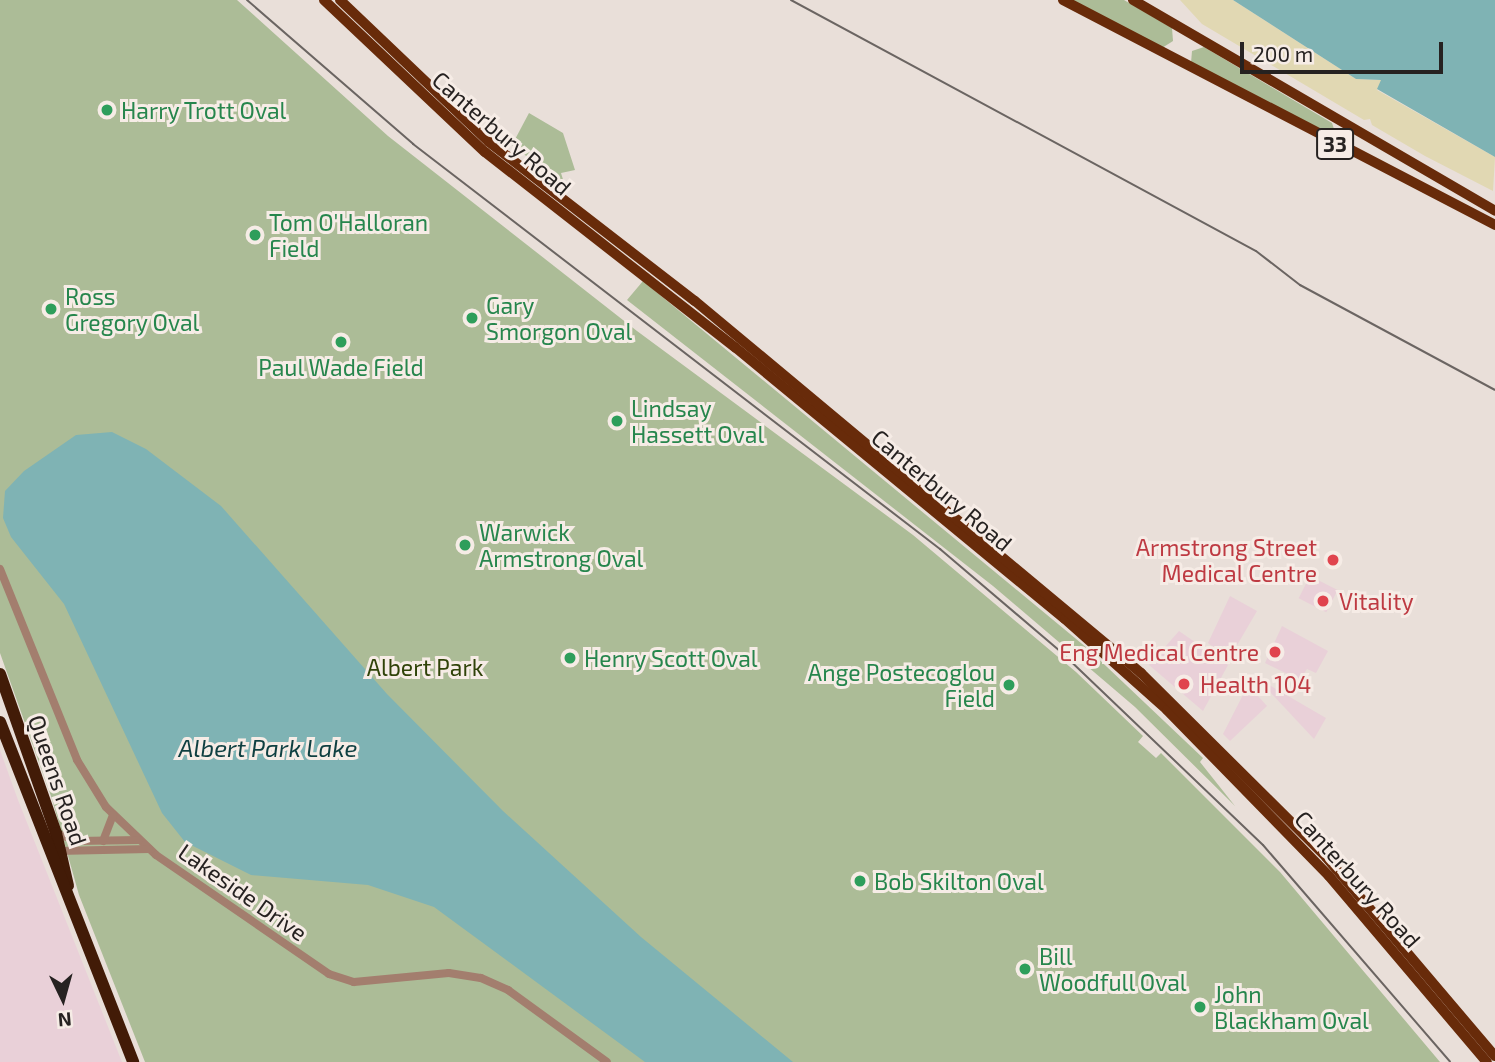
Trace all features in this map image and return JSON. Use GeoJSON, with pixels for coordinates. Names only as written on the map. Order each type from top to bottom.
{"type":"FeatureCollection","features":[{"type":"Feature","properties":{"kind":"highway","name":"Queens Road"},"geometry":{"type":"LineString","coordinates":[[1,678],[56,833],[54,851]]}},
{"type":"Feature","properties":{"kind":"highway","name":"Queens Road"},"geometry":{"type":"LineString","coordinates":[[0,722],[54,851],[133,1062]]}},
{"type":"Feature","properties":{"kind":"main road","name":"Canterbury Road"},"geometry":{"type":"LineString","coordinates":[[324,0],[485,152],[736,348],[1065,619],[1172,715],[1329,876],[1486,1062]]}},
{"type":"Feature","properties":{"kind":"main road","name":"Canterbury Road"},"geometry":{"type":"LineString","coordinates":[[340,0],[489,142],[716,318],[1054,597],[1161,691],[1326,857],[1495,1056]]}},
{"type":"Feature","properties":{"kind":"main road","name":"33"},"geometry":{"type":"LineString","coordinates":[[1063,0],[1495,225]]}},
{"type":"Feature","properties":{"kind":"main road","name":"33"},"geometry":{"type":"LineString","coordinates":[[1133,0],[1495,211]]}},
{"type":"Feature","properties":{"kind":"main road"},"geometry":{"type":"LineString","coordinates":[[0,717],[13,712]]}},
{"type":"Feature","properties":{"kind":"street","name":"Lakeside Drive"},"geometry":{"type":"LineString","coordinates":[[0,569],[70,747],[113,815],[150,849],[329,974],[354,982],[449,973],[481,978],[508,990],[607,1062]]}},
{"type":"Feature","properties":{"kind":"street"},"geometry":{"type":"LineString","coordinates":[[103,841],[113,815]]}},
{"type":"Feature","properties":{"kind":"street"},"geometry":{"type":"LineString","coordinates":[[56,833],[77,841],[139,840]]}},
{"type":"Feature","properties":{"kind":"street"},"geometry":{"type":"LineString","coordinates":[[54,851],[150,849]]}},
{"type":"Feature","properties":{"kind":"shaded area"},"geometry":{"type":"Polygon","coordinates":[[[1310,576],[1338,590],[1326,612],[1299,598],[1310,576]]]}},
{"type":"Feature","properties":{"kind":"shaded area"},"geometry":{"type":"Polygon","coordinates":[[[1230,596],[1257,611],[1229,659],[1208,643],[1230,596]]]}},
{"type":"Feature","properties":{"kind":"shaded area"},"geometry":{"type":"Polygon","coordinates":[[[1282,626],[1328,651],[1316,673],[1307,669],[1300,680],[1265,663],[1282,626]]]}},
{"type":"Feature","properties":{"kind":"shaded area"},"geometry":{"type":"Polygon","coordinates":[[[1179,631],[1228,665],[1203,711],[1149,665],[1179,631]]]}},
{"type":"Feature","properties":{"kind":"shaded area"},"geometry":{"type":"Polygon","coordinates":[[[1257,678],[1326,718],[1314,739],[1257,678]]]}},
{"type":"Feature","properties":{"kind":"shaded area"},"geometry":{"type":"Polygon","coordinates":[[[1248,685],[1267,706],[1230,741],[1223,734],[1248,685]]]}},
{"type":"Feature","properties":{"kind":"shaded area"},"geometry":{"type":"Polygon","coordinates":[[[0,750],[18,800],[122,1062],[0,1062],[0,750]]]}},
{"type":"Feature","properties":{"kind":"green space","name":"Albert Park"},"geometry":{"type":"Polygon","coordinates":[[[0,0],[237,0],[388,136],[637,331],[913,535],[1076,672],[1143,736],[1138,742],[1156,758],[1161,753],[1280,872],[1440,1062],[145,1062],[79,895],[52,799],[0,653],[0,0]]]}},
{"type":"Feature","properties":{"kind":"green space"},"geometry":{"type":"Polygon","coordinates":[[[1070,0],[1124,0],[1172,28],[1173,41],[1162,48],[1070,0]]]}},
{"type":"Feature","properties":{"kind":"green space"},"geometry":{"type":"Polygon","coordinates":[[[1204,47],[1332,123],[1335,132],[1332,135],[1191,63],[1192,51],[1204,47]]]}},
{"type":"Feature","properties":{"kind":"green space"},"geometry":{"type":"Polygon","coordinates":[[[529,113],[563,133],[575,170],[561,173],[565,186],[512,145],[529,113]]]}},
{"type":"Feature","properties":{"kind":"green space"},"geometry":{"type":"Polygon","coordinates":[[[643,281],[1087,648],[1203,758],[1200,762],[1235,806],[1135,707],[993,586],[627,300],[643,281]]]}},
{"type":"Feature","properties":{"kind":"sand"},"geometry":{"type":"Polygon","coordinates":[[[1180,0],[1233,0],[1356,79],[1382,80],[1377,90],[1495,157],[1493,191],[1425,156],[1372,125],[1370,119],[1364,120],[1202,24],[1180,0]]]}},
{"type":"Feature","properties":{"kind":"water"},"geometry":{"type":"Polygon","coordinates":[[[1233,0],[1495,0],[1495,157],[1377,89],[1381,80],[1356,79],[1233,0]]]}},
{"type":"Feature","properties":{"kind":"water","name":"Albert Park Lake"},"geometry":{"type":"Polygon","coordinates":[[[112,432],[146,449],[221,506],[387,694],[503,811],[641,937],[793,1062],[645,1062],[434,907],[368,885],[251,875],[185,842],[162,813],[64,604],[11,537],[3,518],[5,491],[24,471],[76,435],[112,432]]]}},
{"type":"Feature","properties":{"kind":"tram line"},"geometry":{"type":"LineString","coordinates":[[247,0],[413,144],[940,549],[1061,652],[1263,845],[1450,1062]]}},
{"type":"Feature","properties":{"kind":"tram line"},"geometry":{"type":"LineString","coordinates":[[791,0],[1256,251],[1300,285],[1495,390]]}},
{"type":"Feature","properties":{"kind":"place","name":"Harry Trott Oval"},"geometry":{"type":"Point","coordinates":[107,110]}},
{"type":"Feature","properties":{"kind":"place","name":"Tom O'Halloran Field"},"geometry":{"type":"Point","coordinates":[255,235]}},
{"type":"Feature","properties":{"kind":"place","name":"Ross Gregory Oval"},"geometry":{"type":"Point","coordinates":[51,309]}},
{"type":"Feature","properties":{"kind":"place","name":"Gary Smorgon Oval"},"geometry":{"type":"Point","coordinates":[472,318]}},
{"type":"Feature","properties":{"kind":"place","name":"Paul Wade Field"},"geometry":{"type":"Point","coordinates":[341,342]}},
{"type":"Feature","properties":{"kind":"place","name":"Lindsay Hassett Oval"},"geometry":{"type":"Point","coordinates":[617,421]}},
{"type":"Feature","properties":{"kind":"place","name":"Warwick Armstrong Oval"},"geometry":{"type":"Point","coordinates":[465,545]}},
{"type":"Feature","properties":{"kind":"place","name":"Armstrong Street Medical Centre"},"geometry":{"type":"Point","coordinates":[1333,560]}},
{"type":"Feature","properties":{"kind":"place","name":"Vitality"},"geometry":{"type":"Point","coordinates":[1323,601]}},
{"type":"Feature","properties":{"kind":"place","name":"Eng Medical Centre"},"geometry":{"type":"Point","coordinates":[1275,652]}},
{"type":"Feature","properties":{"kind":"place","name":"Henry Scott Oval"},"geometry":{"type":"Point","coordinates":[570,658]}},
{"type":"Feature","properties":{"kind":"place","name":"Health 104"},"geometry":{"type":"Point","coordinates":[1184,684]}},
{"type":"Feature","properties":{"kind":"place","name":"Ange Postecoglou Field"},"geometry":{"type":"Point","coordinates":[1009,685]}},
{"type":"Feature","properties":{"kind":"place","name":"Bob Skilton Oval"},"geometry":{"type":"Point","coordinates":[860,881]}},
{"type":"Feature","properties":{"kind":"place","name":"Bill Woodfull Oval"},"geometry":{"type":"Point","coordinates":[1025,969]}},
{"type":"Feature","properties":{"kind":"place","name":"John Blackham Oval"},"geometry":{"type":"Point","coordinates":[1200,1007]}}]}
